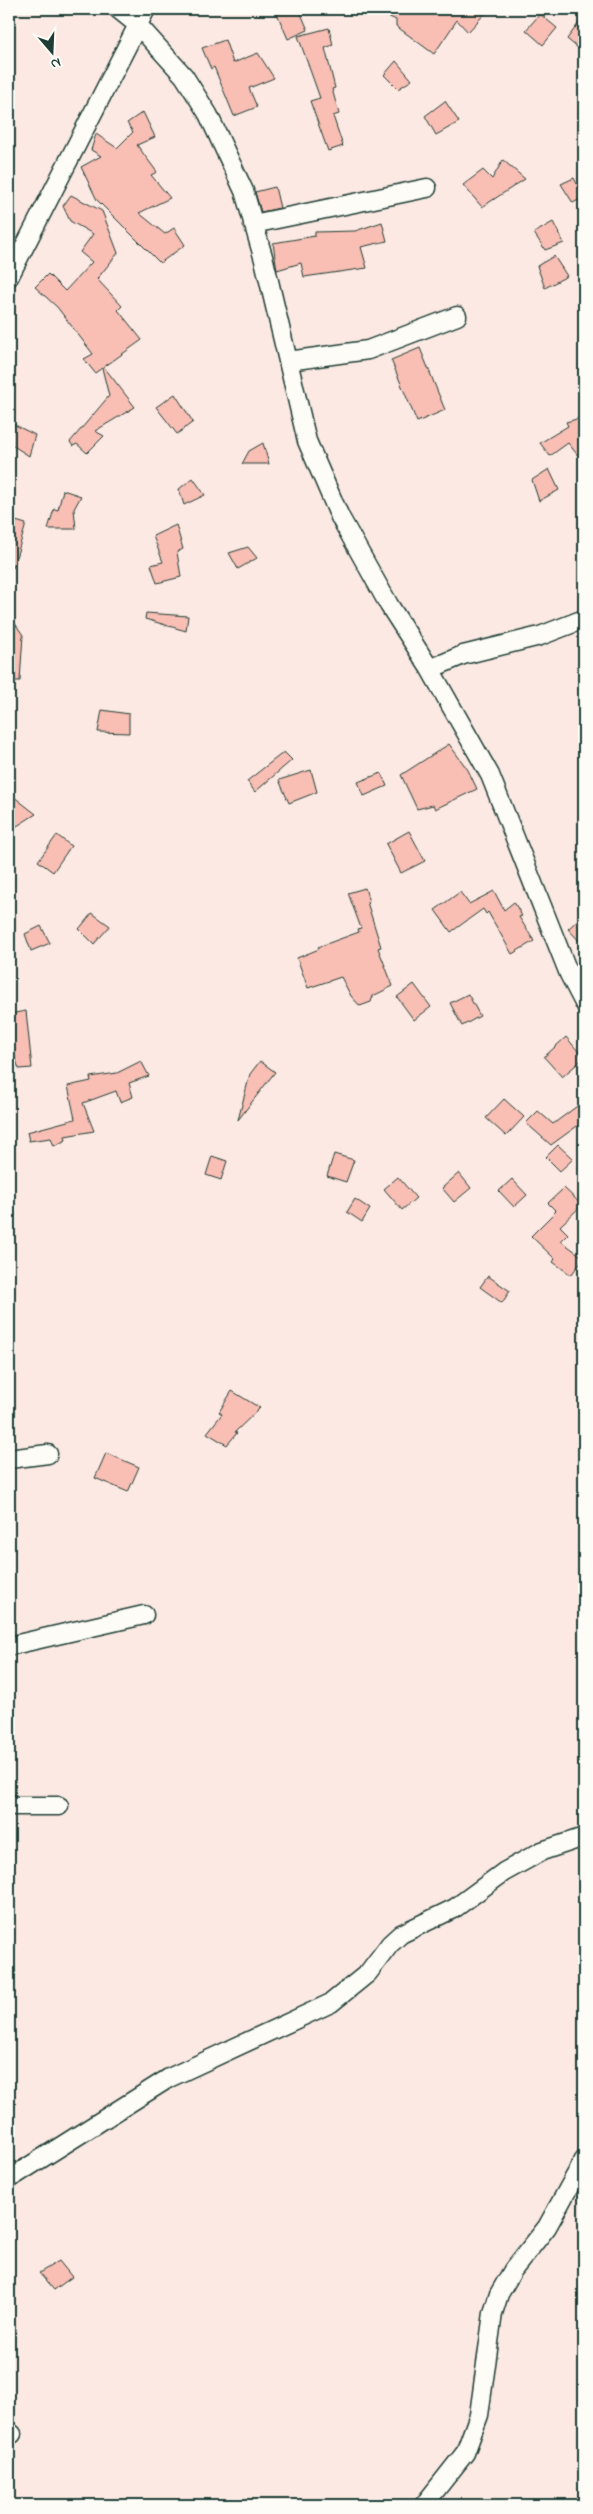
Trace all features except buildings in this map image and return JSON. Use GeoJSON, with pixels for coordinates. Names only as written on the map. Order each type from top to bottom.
{"type":"FeatureCollection","features":[{"type":"Feature","properties":{"kind":"street"},"geometry":{"type":"LineString","coordinates":[[118,9],[138,25],[184,76],[208,114],[244,191],[254,224],[308,441],[340,516],[389,605],[430,669],[490,775],[569,974],[584,1003]]}},
{"type":"Feature","properties":{"kind":"street"},"geometry":{"type":"LineString","coordinates":[[9,277],[146,9]]}},
{"type":"Feature","properties":{"kind":"street"},"geometry":{"type":"LineString","coordinates":[[254,224],[427,188]]}},
{"type":"Feature","properties":{"kind":"street"},"geometry":{"type":"LineString","coordinates":[[288,361],[368,350],[457,316]]}},
{"type":"Feature","properties":{"kind":"street"},"geometry":{"type":"LineString","coordinates":[[430,669],[463,654],[540,636],[584,619]]}},
{"type":"Feature","properties":{"kind":"street"},"geometry":{"type":"LineString","coordinates":[[9,1459],[48,1454]]}},
{"type":"Feature","properties":{"kind":"street"},"geometry":{"type":"LineString","coordinates":[[9,1646],[144,1615]]}},
{"type":"Feature","properties":{"kind":"street"},"geometry":{"type":"LineString","coordinates":[[9,1803],[15,1806],[58,1806]]}},
{"type":"Feature","properties":{"kind":"street"},"geometry":{"type":"LineString","coordinates":[[9,2179],[169,2078],[331,2003],[368,1973],[401,1934],[454,1908],[504,1872],[542,1851],[584,1837]]}},
{"type":"Feature","properties":{"kind":"street"},"geometry":{"type":"LineString","coordinates":[[424,2505],[465,2453],[479,2415],[493,2313],[499,2294],[513,2270],[548,2228],[584,2160]]}}]}
